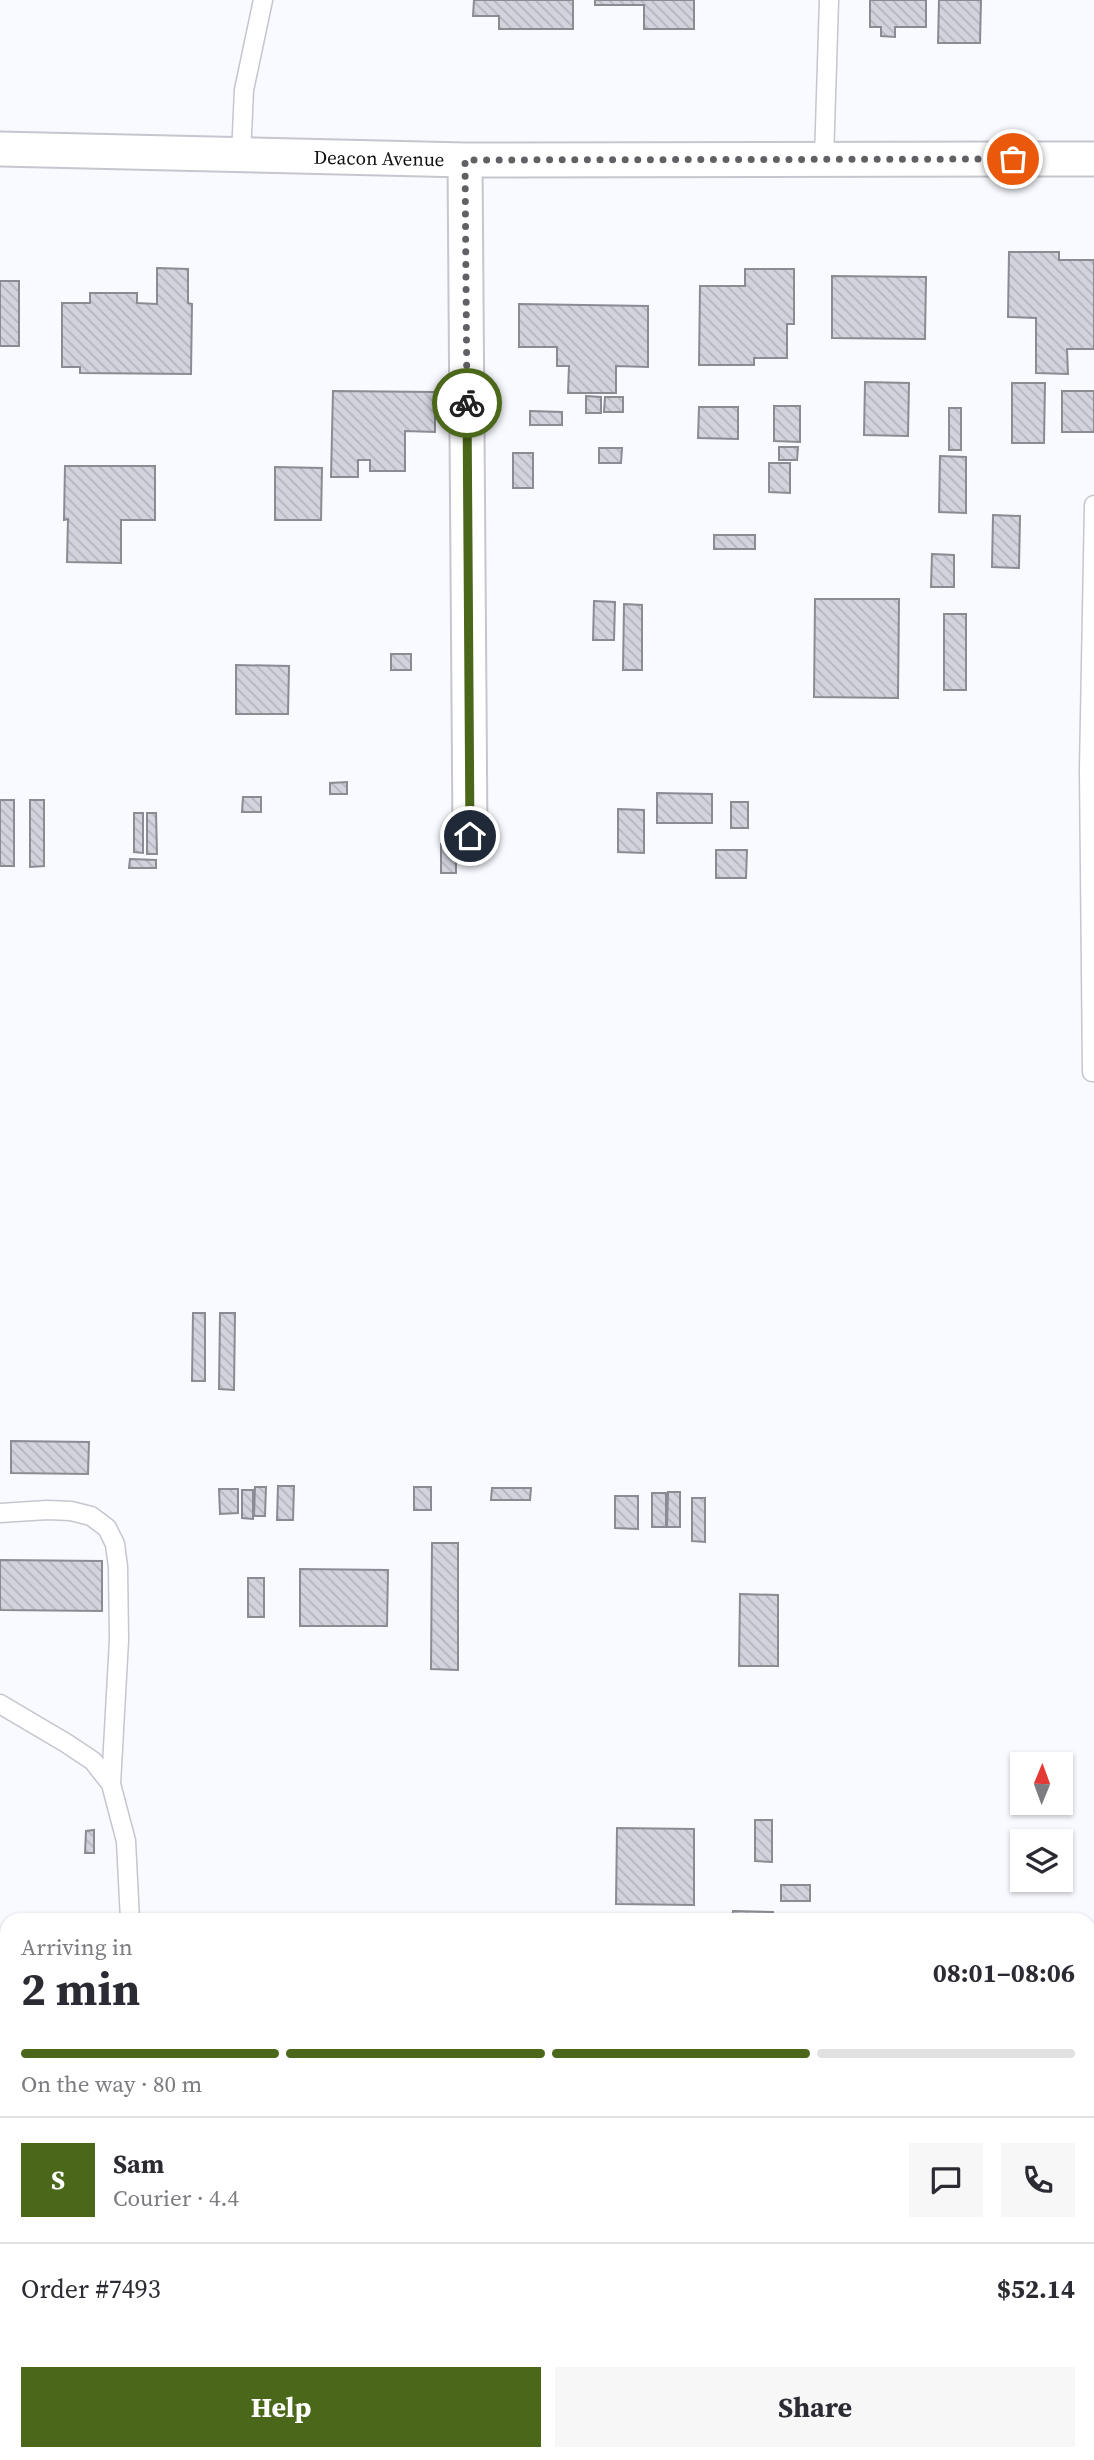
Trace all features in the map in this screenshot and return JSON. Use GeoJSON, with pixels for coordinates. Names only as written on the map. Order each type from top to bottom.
{"type":"FeatureCollection","features":[{"type":"Feature","properties":{"kind":"street","name":"Deacon Avenue"},"geometry":{"type":"LineString","coordinates":[[0,149],[465,160],[1094,159]]}},
{"type":"Feature","properties":{"kind":"street"},"geometry":{"type":"LineString","coordinates":[[465,160],[470,836]]}},
{"type":"Feature","properties":{"kind":"lane"},"geometry":{"type":"LineString","coordinates":[[241,155],[244,90],[263,0]]}},
{"type":"Feature","properties":{"kind":"lane"},"geometry":{"type":"LineString","coordinates":[[824,160],[829,0]]}},
{"type":"Feature","properties":{"kind":"lane"},"geometry":{"type":"LineString","coordinates":[[1094,505],[1091,770],[1094,1072]]}},
{"type":"Feature","properties":{"kind":"lane"},"geometry":{"type":"LineString","coordinates":[[0,1513],[47,1510],[71,1511],[91,1516],[107,1528],[115,1544],[119,1640],[111,1784],[126,1841],[130,1913]]}},
{"type":"Feature","properties":{"kind":"lane"},"geometry":{"type":"LineString","coordinates":[[0,1704],[93,1761],[111,1784]]}},
{"type":"Feature","properties":{"kind":"building"},"geometry":{"type":"Polygon","coordinates":[[[474,0],[573,0],[573,29],[499,29],[499,16],[473,16],[474,0]]]}},
{"type":"Feature","properties":{"kind":"building"},"geometry":{"type":"Polygon","coordinates":[[[595,0],[694,0],[694,29],[644,29],[644,5],[595,5],[595,0]]]}},
{"type":"Feature","properties":{"kind":"building"},"geometry":{"type":"Polygon","coordinates":[[[870,0],[926,0],[926,27],[895,27],[895,37],[881,36],[881,27],[870,27],[870,0]]]}},
{"type":"Feature","properties":{"kind":"building"},"geometry":{"type":"Polygon","coordinates":[[[939,0],[981,0],[980,43],[938,43],[939,0]]]}},
{"type":"Feature","properties":{"kind":"building"},"geometry":{"type":"Polygon","coordinates":[[[1009,252],[1059,252],[1059,260],[1094,260],[1094,349],[1067,349],[1068,374],[1036,373],[1036,318],[1008,317],[1009,252]]]}},
{"type":"Feature","properties":{"kind":"building"},"geometry":{"type":"Polygon","coordinates":[[[157,268],[188,269],[188,303],[192,304],[191,374],[80,373],[80,367],[62,367],[62,303],[90,303],[90,293],[137,293],[137,303],[157,304],[157,268]]]}},
{"type":"Feature","properties":{"kind":"building"},"geometry":{"type":"Polygon","coordinates":[[[745,269],[794,269],[794,324],[787,324],[787,358],[754,358],[754,365],[699,365],[700,286],[745,286],[745,269]]]}},
{"type":"Feature","properties":{"kind":"building"},"geometry":{"type":"Polygon","coordinates":[[[832,276],[926,277],[925,339],[832,338],[832,276]]]}},
{"type":"Feature","properties":{"kind":"building"},"geometry":{"type":"Polygon","coordinates":[[[0,281],[19,281],[19,346],[0,346],[0,281]]]}},
{"type":"Feature","properties":{"kind":"building"},"geometry":{"type":"Polygon","coordinates":[[[519,304],[648,306],[648,367],[616,366],[616,393],[568,393],[569,366],[557,366],[557,347],[519,347],[519,304]]]}},
{"type":"Feature","properties":{"kind":"building"},"geometry":{"type":"Polygon","coordinates":[[[865,382],[909,383],[908,436],[864,435],[865,382]]]}},
{"type":"Feature","properties":{"kind":"building"},"geometry":{"type":"Polygon","coordinates":[[[1012,383],[1045,383],[1044,443],[1012,443],[1012,383]]]}},
{"type":"Feature","properties":{"kind":"building"},"geometry":{"type":"Polygon","coordinates":[[[333,391],[435,392],[435,432],[405,431],[405,471],[370,471],[370,460],[358,460],[358,477],[331,477],[333,391]]]}},
{"type":"Feature","properties":{"kind":"building"},"geometry":{"type":"Polygon","coordinates":[[[1062,391],[1094,391],[1094,432],[1062,432],[1062,391]]]}},
{"type":"Feature","properties":{"kind":"building"},"geometry":{"type":"Polygon","coordinates":[[[586,396],[601,397],[601,413],[586,413],[586,396]]]}},
{"type":"Feature","properties":{"kind":"building"},"geometry":{"type":"Polygon","coordinates":[[[605,397],[623,397],[623,412],[604,412],[605,397]]]}},
{"type":"Feature","properties":{"kind":"building"},"geometry":{"type":"Polygon","coordinates":[[[774,406],[800,406],[800,442],[774,441],[774,406]]]}},
{"type":"Feature","properties":{"kind":"building"},"geometry":{"type":"Polygon","coordinates":[[[699,407],[738,407],[738,439],[698,438],[699,407]]]}},
{"type":"Feature","properties":{"kind":"building"},"geometry":{"type":"Polygon","coordinates":[[[949,408],[961,408],[961,450],[949,450],[949,408]]]}},
{"type":"Feature","properties":{"kind":"building"},"geometry":{"type":"Polygon","coordinates":[[[530,411],[562,412],[562,425],[530,425],[530,411]]]}},
{"type":"Feature","properties":{"kind":"building"},"geometry":{"type":"Polygon","coordinates":[[[779,447],[798,447],[797,460],[779,460],[779,447]]]}},
{"type":"Feature","properties":{"kind":"building"},"geometry":{"type":"Polygon","coordinates":[[[599,448],[622,448],[621,463],[599,463],[599,448]]]}},
{"type":"Feature","properties":{"kind":"building"},"geometry":{"type":"Polygon","coordinates":[[[513,453],[533,453],[533,488],[513,488],[513,453]]]}},
{"type":"Feature","properties":{"kind":"building"},"geometry":{"type":"Polygon","coordinates":[[[940,456],[966,457],[966,513],[939,512],[940,456]]]}},
{"type":"Feature","properties":{"kind":"building"},"geometry":{"type":"Polygon","coordinates":[[[769,463],[790,463],[790,493],[769,492],[769,463]]]}},
{"type":"Feature","properties":{"kind":"building"},"geometry":{"type":"Polygon","coordinates":[[[65,466],[155,466],[155,520],[121,520],[121,563],[67,562],[68,519],[64,520],[65,466]]]}},
{"type":"Feature","properties":{"kind":"building"},"geometry":{"type":"Polygon","coordinates":[[[275,467],[322,468],[321,520],[275,520],[275,467]]]}},
{"type":"Feature","properties":{"kind":"building"},"geometry":{"type":"Polygon","coordinates":[[[993,515],[1020,516],[1019,568],[992,567],[993,515]]]}},
{"type":"Feature","properties":{"kind":"building"},"geometry":{"type":"Polygon","coordinates":[[[714,535],[755,535],[755,549],[714,549],[714,535]]]}},
{"type":"Feature","properties":{"kind":"building"},"geometry":{"type":"Polygon","coordinates":[[[932,554],[954,555],[954,587],[931,587],[932,554]]]}},
{"type":"Feature","properties":{"kind":"building"},"geometry":{"type":"Polygon","coordinates":[[[815,599],[899,599],[898,698],[814,697],[815,599]]]}},
{"type":"Feature","properties":{"kind":"building"},"geometry":{"type":"Polygon","coordinates":[[[594,601],[615,602],[614,640],[593,640],[594,601]]]}},
{"type":"Feature","properties":{"kind":"building"},"geometry":{"type":"Polygon","coordinates":[[[624,604],[642,605],[642,670],[623,670],[624,604]]]}},
{"type":"Feature","properties":{"kind":"building"},"geometry":{"type":"Polygon","coordinates":[[[944,614],[966,614],[966,690],[944,690],[944,614]]]}},
{"type":"Feature","properties":{"kind":"building"},"geometry":{"type":"Polygon","coordinates":[[[391,654],[411,654],[411,670],[391,670],[391,654]]]}},
{"type":"Feature","properties":{"kind":"building"},"geometry":{"type":"Polygon","coordinates":[[[236,665],[289,666],[288,714],[236,714],[236,665]]]}},
{"type":"Feature","properties":{"kind":"building"},"geometry":{"type":"Polygon","coordinates":[[[347,782],[347,794],[330,794],[330,783],[347,782]]]}},
{"type":"Feature","properties":{"kind":"building"},"geometry":{"type":"Polygon","coordinates":[[[657,793],[712,794],[712,823],[657,823],[657,793]]]}},
{"type":"Feature","properties":{"kind":"building"},"geometry":{"type":"Polygon","coordinates":[[[243,797],[261,797],[261,812],[242,812],[243,797]]]}},
{"type":"Feature","properties":{"kind":"building"},"geometry":{"type":"Polygon","coordinates":[[[0,800],[14,800],[14,866],[0,866],[0,800]]]}},
{"type":"Feature","properties":{"kind":"building"},"geometry":{"type":"Polygon","coordinates":[[[30,800],[44,800],[44,866],[30,867],[30,800]]]}},
{"type":"Feature","properties":{"kind":"building"},"geometry":{"type":"Polygon","coordinates":[[[731,802],[748,802],[748,828],[731,828],[731,802]]]}},
{"type":"Feature","properties":{"kind":"building"},"geometry":{"type":"Polygon","coordinates":[[[618,809],[644,810],[644,853],[618,852],[618,809]]]}},
{"type":"Feature","properties":{"kind":"building"},"geometry":{"type":"Polygon","coordinates":[[[134,813],[143,813],[143,853],[134,852],[134,813]]]}},
{"type":"Feature","properties":{"kind":"building"},"geometry":{"type":"Polygon","coordinates":[[[147,813],[156,813],[157,854],[147,854],[147,813]]]}},
{"type":"Feature","properties":{"kind":"building"},"geometry":{"type":"Polygon","coordinates":[[[441,844],[456,844],[456,873],[441,873],[441,844]]]}},
{"type":"Feature","properties":{"kind":"building"},"geometry":{"type":"Polygon","coordinates":[[[716,850],[747,850],[746,878],[716,878],[716,850]]]}},
{"type":"Feature","properties":{"kind":"building"},"geometry":{"type":"Polygon","coordinates":[[[130,859],[156,860],[156,868],[129,868],[130,859]]]}},
{"type":"Feature","properties":{"kind":"building"},"geometry":{"type":"Polygon","coordinates":[[[193,1313],[205,1313],[205,1381],[192,1381],[193,1313]]]}},
{"type":"Feature","properties":{"kind":"building"},"geometry":{"type":"Polygon","coordinates":[[[220,1313],[235,1313],[234,1390],[219,1389],[220,1313]]]}},
{"type":"Feature","properties":{"kind":"building"},"geometry":{"type":"Polygon","coordinates":[[[11,1441],[89,1442],[88,1474],[11,1473],[11,1441]]]}},
{"type":"Feature","properties":{"kind":"building"},"geometry":{"type":"Polygon","coordinates":[[[278,1486],[294,1486],[293,1520],[277,1520],[278,1486]]]}},
{"type":"Feature","properties":{"kind":"building"},"geometry":{"type":"Polygon","coordinates":[[[255,1487],[266,1487],[265,1516],[254,1516],[255,1487]]]}},
{"type":"Feature","properties":{"kind":"building"},"geometry":{"type":"Polygon","coordinates":[[[414,1487],[431,1487],[431,1510],[414,1510],[414,1487]]]}},
{"type":"Feature","properties":{"kind":"building"},"geometry":{"type":"Polygon","coordinates":[[[492,1488],[531,1488],[530,1500],[491,1500],[492,1488]]]}},
{"type":"Feature","properties":{"kind":"building"},"geometry":{"type":"Polygon","coordinates":[[[219,1489],[238,1489],[238,1513],[220,1514],[219,1489]]]}},
{"type":"Feature","properties":{"kind":"building"},"geometry":{"type":"Polygon","coordinates":[[[242,1490],[253,1490],[253,1519],[242,1518],[242,1490]]]}},
{"type":"Feature","properties":{"kind":"building"},"geometry":{"type":"Polygon","coordinates":[[[668,1492],[680,1492],[680,1527],[667,1527],[668,1492]]]}},
{"type":"Feature","properties":{"kind":"building"},"geometry":{"type":"Polygon","coordinates":[[[652,1493],[666,1493],[666,1527],[652,1527],[652,1493]]]}},
{"type":"Feature","properties":{"kind":"building"},"geometry":{"type":"Polygon","coordinates":[[[615,1496],[638,1496],[638,1529],[615,1528],[615,1496]]]}},
{"type":"Feature","properties":{"kind":"building"},"geometry":{"type":"Polygon","coordinates":[[[692,1498],[705,1498],[705,1542],[692,1541],[692,1498]]]}},
{"type":"Feature","properties":{"kind":"building"},"geometry":{"type":"Polygon","coordinates":[[[432,1543],[458,1543],[458,1670],[431,1669],[432,1543]]]}},
{"type":"Feature","properties":{"kind":"building"},"geometry":{"type":"Polygon","coordinates":[[[0,1560],[102,1561],[102,1611],[0,1610],[0,1560]]]}},
{"type":"Feature","properties":{"kind":"building"},"geometry":{"type":"Polygon","coordinates":[[[300,1569],[388,1570],[387,1626],[300,1626],[300,1569]]]}},
{"type":"Feature","properties":{"kind":"building"},"geometry":{"type":"Polygon","coordinates":[[[248,1578],[264,1578],[264,1617],[248,1617],[248,1578]]]}},
{"type":"Feature","properties":{"kind":"building"},"geometry":{"type":"Polygon","coordinates":[[[740,1594],[778,1595],[778,1666],[739,1666],[740,1594]]]}},
{"type":"Feature","properties":{"kind":"building"},"geometry":{"type":"Polygon","coordinates":[[[755,1820],[772,1820],[772,1862],[755,1861],[755,1820]]]}},
{"type":"Feature","properties":{"kind":"building"},"geometry":{"type":"Polygon","coordinates":[[[617,1828],[694,1829],[694,1905],[616,1904],[617,1828]]]}},
{"type":"Feature","properties":{"kind":"building"},"geometry":{"type":"Polygon","coordinates":[[[94,1830],[94,1853],[85,1853],[86,1831],[94,1830]]]}},
{"type":"Feature","properties":{"kind":"building"},"geometry":{"type":"Polygon","coordinates":[[[781,1885],[810,1885],[810,1901],[781,1901],[781,1885]]]}},
{"type":"Feature","properties":{"kind":"building"},"geometry":{"type":"Polygon","coordinates":[[[733,1911],[773,1913],[733,1913],[733,1911]]]}},
{"type":"Feature","properties":{"kind":"way so far"},"geometry":{"type":"LineString","coordinates":[[467,403],[465,160],[1013,159]]}},
{"type":"Feature","properties":{"kind":"route"},"geometry":{"type":"LineString","coordinates":[[467,403],[470,836]]}}]}
